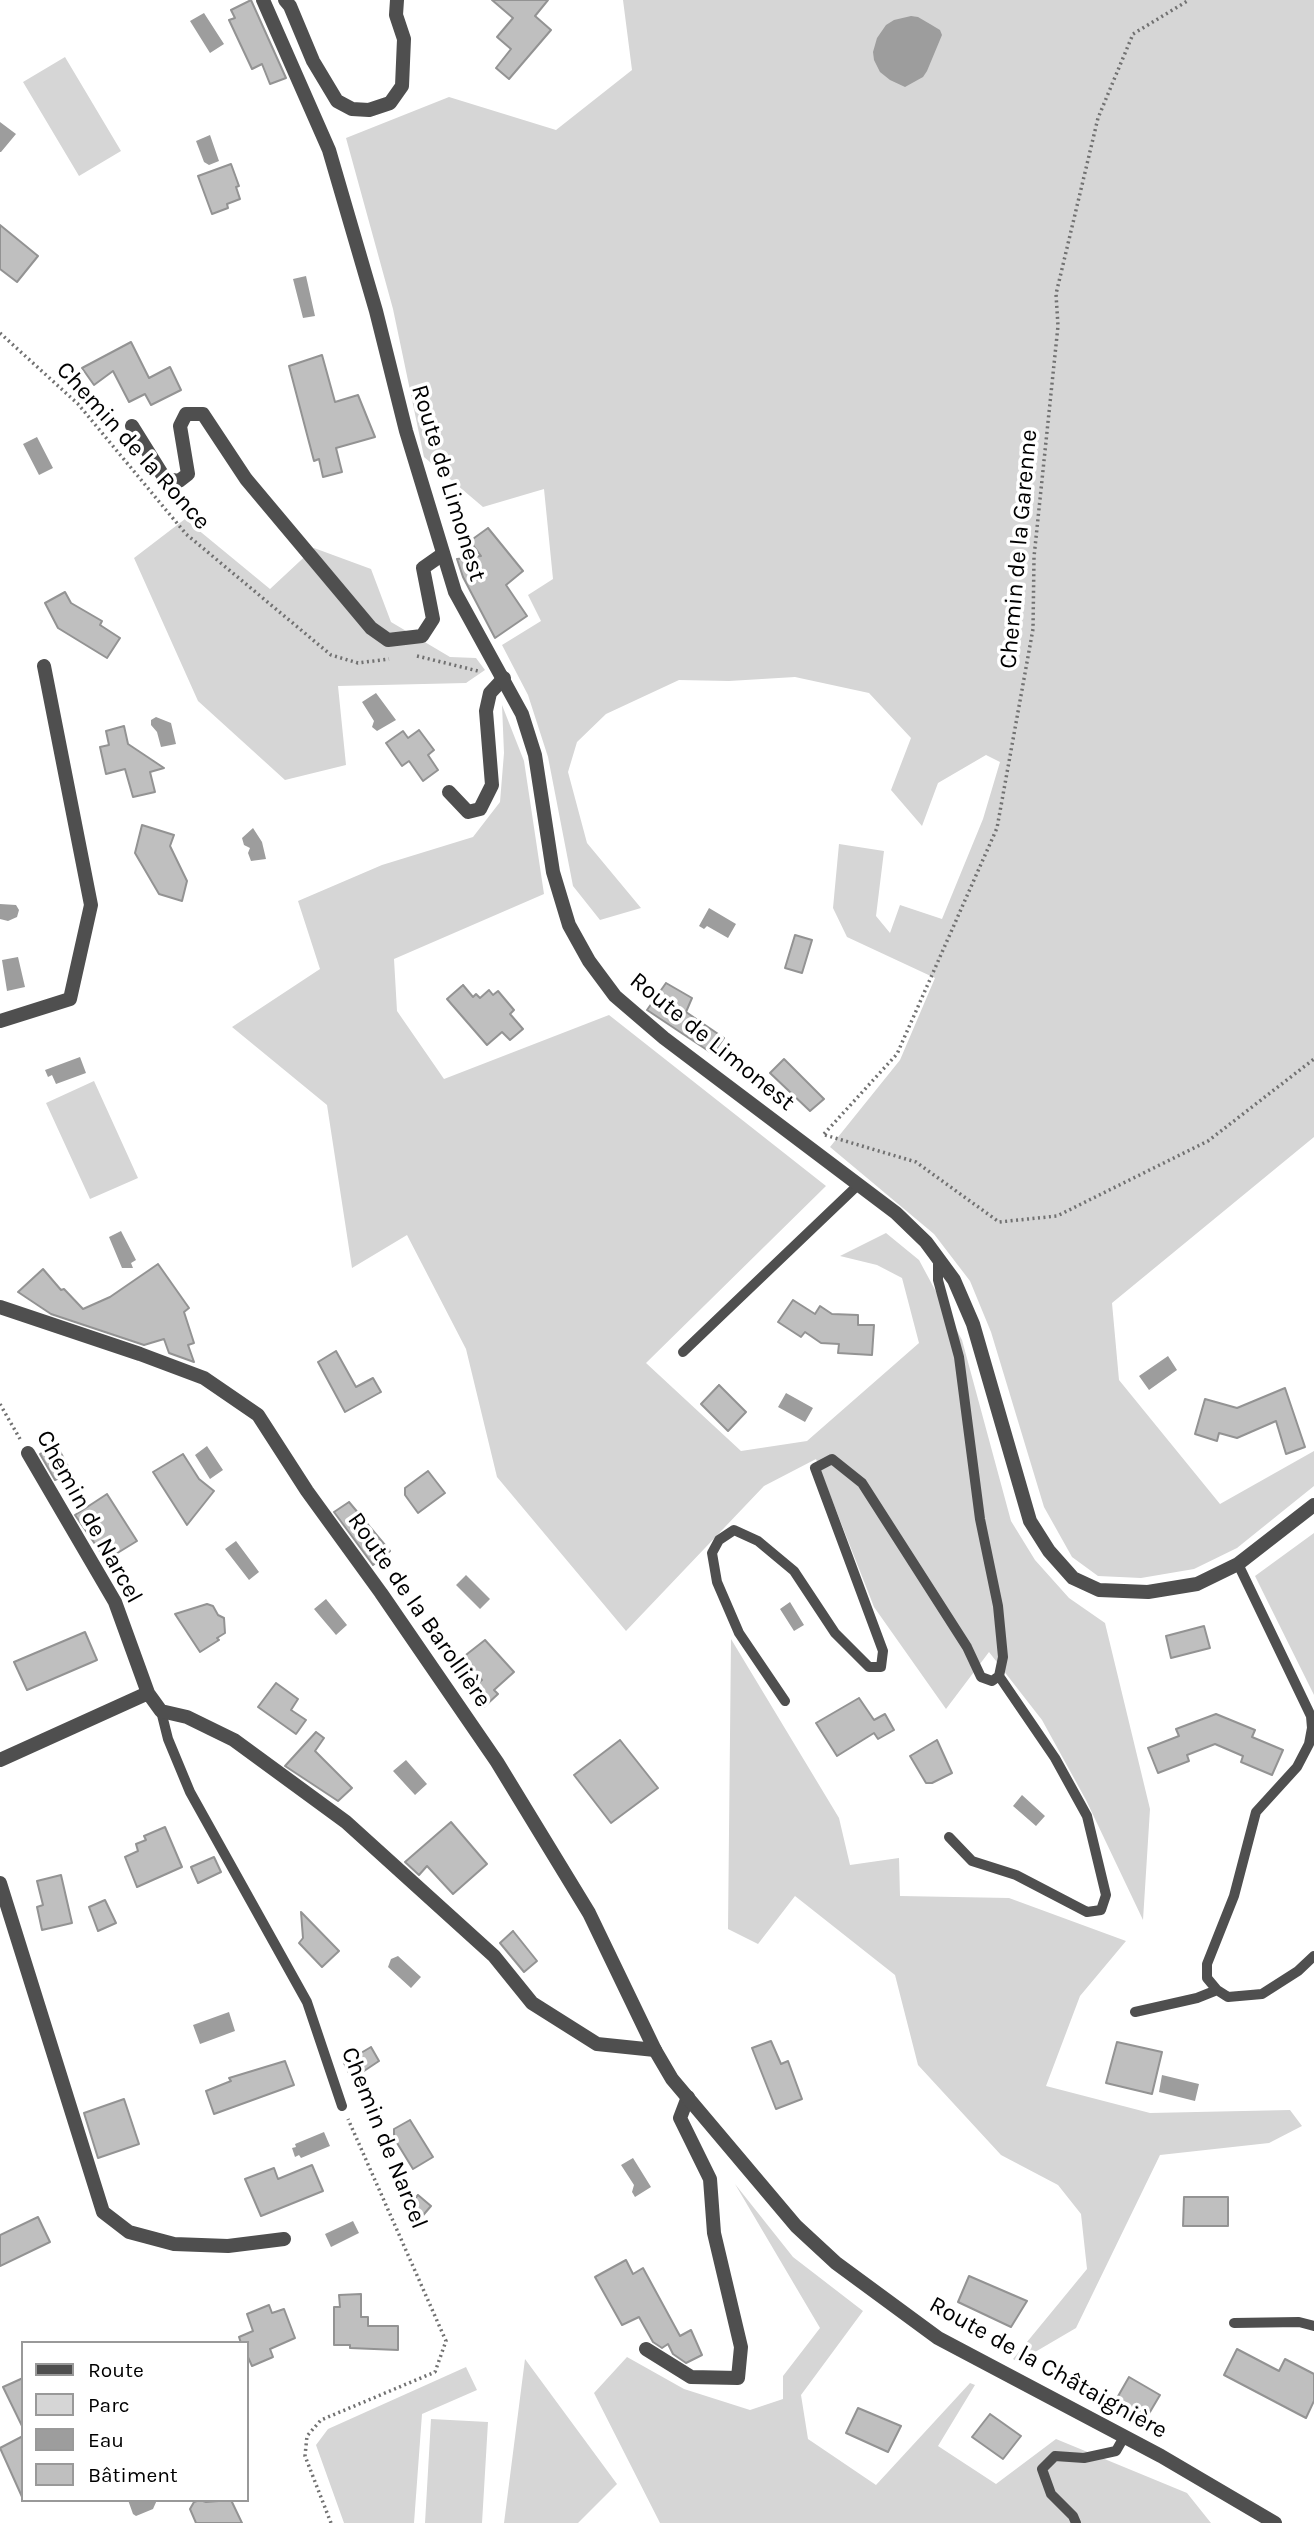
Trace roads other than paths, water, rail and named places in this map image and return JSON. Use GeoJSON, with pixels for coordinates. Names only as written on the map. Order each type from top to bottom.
{"type":"FeatureCollection","features":[{"type":"Feature","properties":{"kind":"street","name":"Route de Limonest"},"geometry":{"type":"LineString","coordinates":[[263,0],[329,150],[376,310],[406,431],[455,592],[522,714],[535,755],[553,872],[569,925],[589,961],[615,996],[664,1038],[896,1213],[926,1242],[954,1280],[973,1324],[1030,1521],[1049,1551],[1073,1578],[1099,1590],[1149,1592],[1197,1584],[1238,1564]]}},
{"type":"Feature","properties":{"kind":"street"},"geometry":{"type":"LineString","coordinates":[[285,0],[313,61],[337,101],[352,109],[369,110],[390,103],[402,86],[404,39],[396,15],[397,0]]}},
{"type":"Feature","properties":{"kind":"street"},"geometry":{"type":"LineString","coordinates":[[132,426],[165,479],[179,481],[188,474],[180,426],[186,414],[203,414],[246,479],[371,628],[388,640],[422,636],[433,619],[423,568],[443,554]]}},
{"type":"Feature","properties":{"kind":"street"},"geometry":{"type":"LineString","coordinates":[[0,1021],[70,999],[91,905],[44,666]]}},
{"type":"Feature","properties":{"kind":"street"},"geometry":{"type":"LineString","coordinates":[[449,792],[468,812],[480,809],[492,785],[486,711],[490,693],[504,678]]}},
{"type":"Feature","properties":{"kind":"street","name":"Route de la Barollière"},"geometry":{"type":"LineString","coordinates":[[0,1307],[204,1378],[258,1415],[307,1491],[389,1604],[497,1762],[589,1913],[672,2080]]}},
{"type":"Feature","properties":{"kind":"street","name":"Chemin de Narcel"},"geometry":{"type":"LineString","coordinates":[[28,1453],[115,1602],[148,1693],[161,1711]]}},
{"type":"Feature","properties":{"kind":"street"},"geometry":{"type":"LineString","coordinates":[[1238,1564],[1314,1505]]}},
{"type":"Feature","properties":{"kind":"street"},"geometry":{"type":"LineString","coordinates":[[0,1760],[148,1693]]}},
{"type":"Feature","properties":{"kind":"street"},"geometry":{"type":"LineString","coordinates":[[161,1711],[187,1717],[234,1740],[346,1822],[494,1956],[533,2003],[597,2044],[655,2050]]}},
{"type":"Feature","properties":{"kind":"street"},"geometry":{"type":"LineString","coordinates":[[0,1883],[103,2212],[129,2232],[174,2244],[228,2246],[284,2239]]}},
{"type":"Feature","properties":{"kind":"street","name":"Route de la Châtaignière"},"geometry":{"type":"LineString","coordinates":[[672,2080],[796,2226],[836,2263],[938,2338],[1124,2437],[1275,2523]]}},
{"type":"Feature","properties":{"kind":"street"},"geometry":{"type":"LineString","coordinates":[[646,2349],[691,2377],[738,2378],[741,2347],[714,2233],[710,2179],[680,2118],[688,2097]]}},
{"type":"Feature","properties":{"kind":"lane"},"geometry":{"type":"LineString","coordinates":[[683,1352],[858,1185]]}},
{"type":"Feature","properties":{"kind":"lane"},"geometry":{"type":"LineString","coordinates":[[785,1701],[739,1633],[717,1582],[712,1553],[719,1541],[734,1530],[758,1541],[794,1571],[835,1633],[869,1667],[881,1667],[883,1651],[815,1468],[832,1460],[862,1483],[967,1647],[981,1677],[992,1681],[999,1676],[1003,1657],[998,1606],[980,1519],[959,1357],[938,1280],[938,1259]]}},
{"type":"Feature","properties":{"kind":"lane"},"geometry":{"type":"LineString","coordinates":[[1238,1564],[1311,1716],[1312,1728],[1309,1744],[1297,1766],[1256,1812],[1234,1896],[1206,1964],[1207,1978],[1217,1990],[1228,1997],[1262,1994],[1298,1971],[1314,1956]]}},
{"type":"Feature","properties":{"kind":"lane"},"geometry":{"type":"LineString","coordinates":[[949,1837],[972,1861],[1016,1875],[1087,1912],[1101,1910],[1106,1895],[1087,1816],[1055,1758],[999,1676]]}},
{"type":"Feature","properties":{"kind":"lane","name":"Chemin de Narcel"},"geometry":{"type":"LineString","coordinates":[[161,1711],[168,1739],[190,1792],[307,2002],[342,2106]]}},
{"type":"Feature","properties":{"kind":"lane"},"geometry":{"type":"LineString","coordinates":[[1135,2012],[1197,1998],[1217,1990]]}},
{"type":"Feature","properties":{"kind":"lane"},"geometry":{"type":"LineString","coordinates":[[1234,2323],[1299,2322],[1314,2326]]}},
{"type":"Feature","properties":{"kind":"lane"},"geometry":{"type":"LineString","coordinates":[[1076,2523],[1073,2516],[1051,2494],[1042,2469],[1055,2456],[1084,2458],[1116,2451],[1124,2437]]}},
{"type":"Feature","properties":{"kind":"water"},"geometry":{"type":"Polygon","coordinates":[[[204,13],[224,44],[210,53],[190,21],[204,13]]]}},
{"type":"Feature","properties":{"kind":"water"},"geometry":{"type":"Polygon","coordinates":[[[911,16],[918,17],[940,30],[942,35],[923,77],[905,87],[880,72],[873,52],[877,38],[886,25],[911,16]]]}},
{"type":"Feature","properties":{"kind":"water"},"geometry":{"type":"Polygon","coordinates":[[[0,122],[16,134],[1,152],[0,152],[0,122]]]}},
{"type":"Feature","properties":{"kind":"water"},"geometry":{"type":"Polygon","coordinates":[[[210,135],[219,161],[209,165],[204,162],[196,141],[210,135]]]}},
{"type":"Feature","properties":{"kind":"water"},"geometry":{"type":"Polygon","coordinates":[[[306,276],[315,316],[303,318],[293,279],[306,276]]]}},
{"type":"Feature","properties":{"kind":"water"},"geometry":{"type":"Polygon","coordinates":[[[37,437],[53,468],[39,475],[23,444],[37,437]]]}},
{"type":"Feature","properties":{"kind":"water"},"geometry":{"type":"Polygon","coordinates":[[[376,693],[396,720],[377,731],[372,727],[374,721],[362,702],[376,693]]]}},
{"type":"Feature","properties":{"kind":"water"},"geometry":{"type":"Polygon","coordinates":[[[156,717],[171,723],[176,744],[161,747],[157,732],[151,725],[151,720],[156,717]]]}},
{"type":"Feature","properties":{"kind":"water"},"geometry":{"type":"Polygon","coordinates":[[[253,828],[262,842],[266,859],[251,861],[248,853],[250,848],[244,845],[242,838],[253,828]]]}},
{"type":"Feature","properties":{"kind":"water"},"geometry":{"type":"Polygon","coordinates":[[[0,904],[16,905],[19,910],[17,917],[8,921],[0,919],[0,904]]]}},
{"type":"Feature","properties":{"kind":"water"},"geometry":{"type":"Polygon","coordinates":[[[709,908],[736,924],[728,938],[707,926],[704,929],[699,926],[709,908]]]}},
{"type":"Feature","properties":{"kind":"water"},"geometry":{"type":"Polygon","coordinates":[[[18,957],[25,987],[7,991],[2,960],[18,957]]]}},
{"type":"Feature","properties":{"kind":"water"},"geometry":{"type":"Polygon","coordinates":[[[80,1057],[86,1073],[56,1084],[52,1075],[48,1077],[45,1070],[80,1057]]]}},
{"type":"Feature","properties":{"kind":"water"},"geometry":{"type":"Polygon","coordinates":[[[121,1231],[136,1260],[131,1263],[133,1268],[122,1268],[109,1237],[121,1231]]]}},
{"type":"Feature","properties":{"kind":"water"},"geometry":{"type":"Polygon","coordinates":[[[1168,1356],[1177,1370],[1149,1390],[1139,1376],[1168,1356]]]}},
{"type":"Feature","properties":{"kind":"water"},"geometry":{"type":"Polygon","coordinates":[[[786,1393],[813,1408],[805,1422],[778,1407],[786,1393]]]}},
{"type":"Feature","properties":{"kind":"water"},"geometry":{"type":"Polygon","coordinates":[[[207,1446],[223,1470],[210,1479],[195,1455],[207,1446]]]}},
{"type":"Feature","properties":{"kind":"water"},"geometry":{"type":"Polygon","coordinates":[[[236,1541],[259,1572],[249,1580],[225,1549],[236,1541]]]}},
{"type":"Feature","properties":{"kind":"water"},"geometry":{"type":"Polygon","coordinates":[[[466,1575],[490,1599],[480,1609],[456,1585],[466,1575]]]}},
{"type":"Feature","properties":{"kind":"water"},"geometry":{"type":"Polygon","coordinates":[[[326,1599],[347,1625],[336,1635],[314,1609],[326,1599]]]}},
{"type":"Feature","properties":{"kind":"water"},"geometry":{"type":"Polygon","coordinates":[[[790,1602],[804,1625],[794,1631],[780,1609],[790,1602]]]}},
{"type":"Feature","properties":{"kind":"water"},"geometry":{"type":"Polygon","coordinates":[[[406,1760],[427,1784],[415,1795],[393,1771],[406,1760]]]}},
{"type":"Feature","properties":{"kind":"water"},"geometry":{"type":"Polygon","coordinates":[[[1022,1795],[1045,1816],[1036,1826],[1013,1806],[1022,1795]]]}},
{"type":"Feature","properties":{"kind":"water"},"geometry":{"type":"Polygon","coordinates":[[[398,1956],[421,1977],[411,1988],[388,1967],[391,1959],[398,1956]]]}},
{"type":"Feature","properties":{"kind":"water"},"geometry":{"type":"Polygon","coordinates":[[[229,2012],[235,2031],[200,2044],[193,2025],[229,2012]]]}},
{"type":"Feature","properties":{"kind":"water"},"geometry":{"type":"Polygon","coordinates":[[[1162,2075],[1199,2084],[1195,2101],[1159,2092],[1162,2075]]]}},
{"type":"Feature","properties":{"kind":"water"},"geometry":{"type":"Polygon","coordinates":[[[324,2132],[330,2146],[301,2158],[299,2155],[295,2157],[292,2148],[296,2147],[295,2144],[324,2132]]]}},
{"type":"Feature","properties":{"kind":"water"},"geometry":{"type":"Polygon","coordinates":[[[633,2158],[651,2187],[635,2197],[632,2192],[634,2185],[621,2165],[633,2158]]]}},
{"type":"Feature","properties":{"kind":"water"},"geometry":{"type":"Polygon","coordinates":[[[353,2221],[359,2233],[331,2247],[325,2234],[353,2221]]]}},
{"type":"Feature","properties":{"kind":"water"},"geometry":{"type":"Polygon","coordinates":[[[129,2502],[156,2502],[153,2509],[136,2516],[129,2502]]]}}]}
